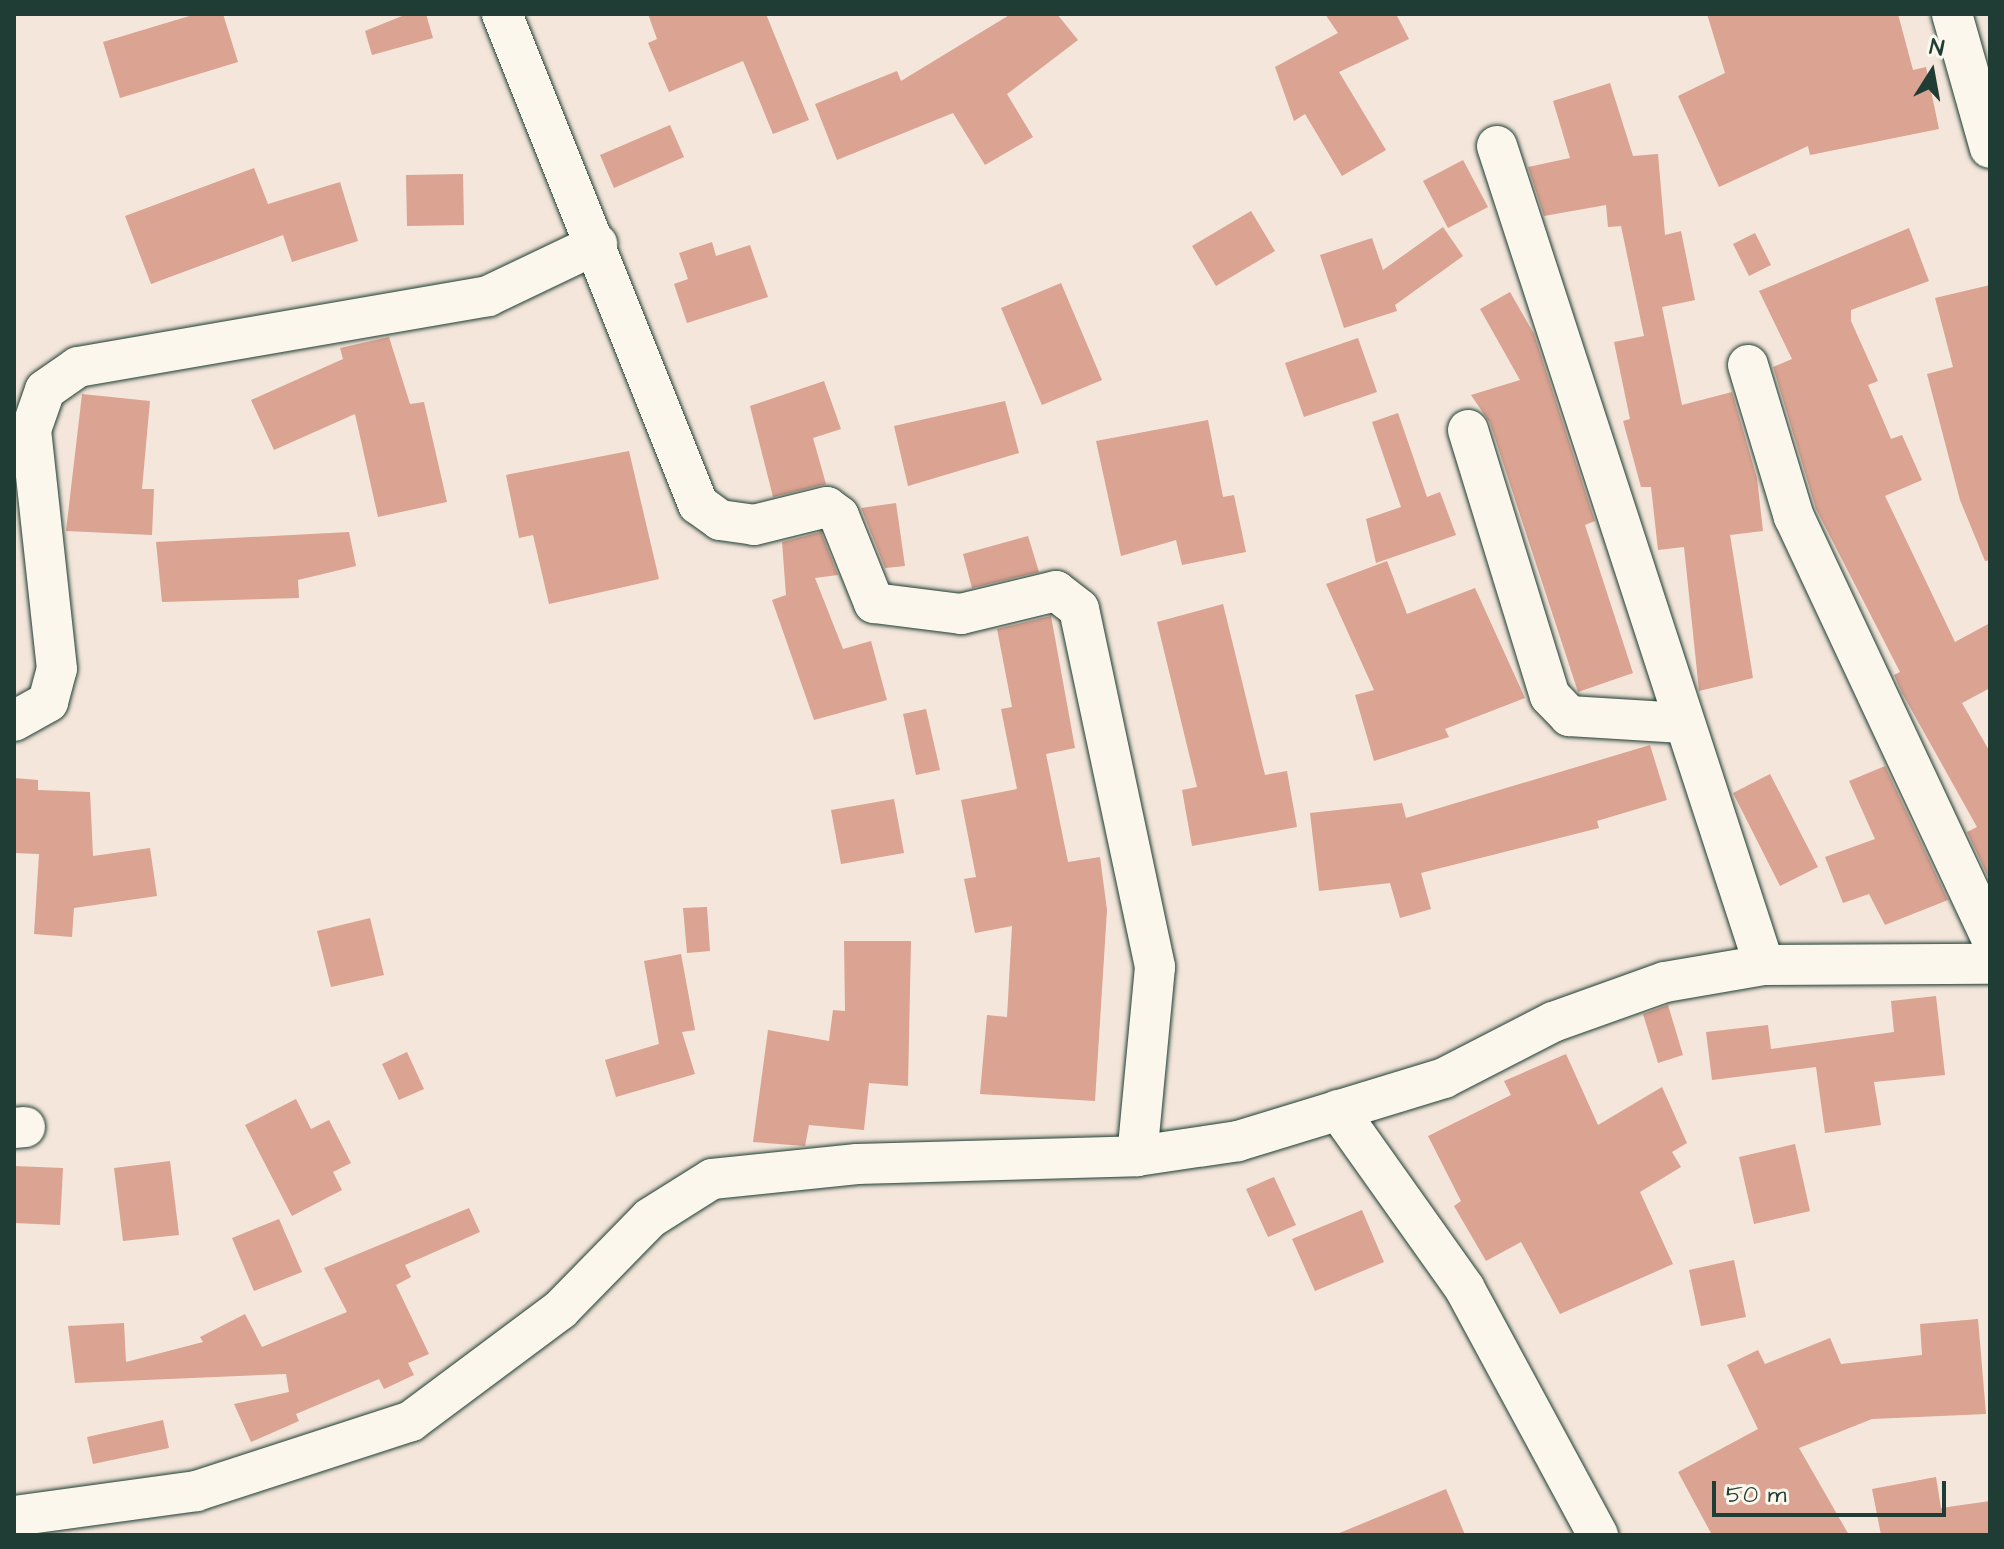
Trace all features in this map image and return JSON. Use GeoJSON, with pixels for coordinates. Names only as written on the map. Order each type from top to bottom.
{"type":"FeatureCollection","features":[{"type":"Feature","properties":{"kind":"street"},"geometry":{"type":"LineString","coordinates":[[502,14],[597,244],[698,504],[720,520],[754,525],[827,507],[839,516],[874,603],[961,614],[1056,591],[1079,609],[1155,967],[1137,1156]]}},
{"type":"Feature","properties":{"kind":"street"},"geometry":{"type":"LineString","coordinates":[[1952,14],[1990,148]]}},
{"type":"Feature","properties":{"kind":"street"},"geometry":{"type":"LineString","coordinates":[[1497,146],[1764,965]]}},
{"type":"Feature","properties":{"kind":"street"},"geometry":{"type":"LineString","coordinates":[[14,721],[48,702],[57,669],[31,430],[45,390],[78,367],[488,296],[597,244]]}},
{"type":"Feature","properties":{"kind":"street"},"geometry":{"type":"LineString","coordinates":[[1748,365],[1794,517],[1990,935]]}},
{"type":"Feature","properties":{"kind":"street"},"geometry":{"type":"LineString","coordinates":[[1468,430],[1550,696],[1569,716],[1683,723]]}},
{"type":"Feature","properties":{"kind":"street"},"geometry":{"type":"LineString","coordinates":[[14,1516],[196,1491],[411,1421],[560,1310],[650,1218],[712,1179],[857,1164],[1137,1156],[1238,1141],[1444,1078],[1553,1022],[1665,982],[1764,965],[1990,964]]}},
{"type":"Feature","properties":{"kind":"street"},"geometry":{"type":"LineString","coordinates":[[1338,1110],[1465,1289],[1583,1530]]}},
{"type":"Feature","properties":{"kind":"building"},"geometry":{"type":"Polygon","coordinates":[[[196,14],[223,14],[238,62],[120,98],[103,42],[196,14]]]}},
{"type":"Feature","properties":{"kind":"building"},"geometry":{"type":"Polygon","coordinates":[[[407,14],[426,14],[433,38],[372,55],[365,31],[407,14]]]}},
{"type":"Feature","properties":{"kind":"building"},"geometry":{"type":"Polygon","coordinates":[[[648,14],[766,14],[809,120],[773,134],[743,61],[669,92],[648,43],[657,39],[648,14]]]}},
{"type":"Feature","properties":{"kind":"building"},"geometry":{"type":"Polygon","coordinates":[[[1011,14],[1057,14],[1078,40],[1007,94],[1033,137],[985,165],[953,113],[837,160],[815,104],[897,71],[901,81],[1011,14]]]}},
{"type":"Feature","properties":{"kind":"building"},"geometry":{"type":"Polygon","coordinates":[[[1325,14],[1396,14],[1409,39],[1339,72],[1386,150],[1342,176],[1305,114],[1294,121],[1275,67],[1338,33],[1325,14]]]}},
{"type":"Feature","properties":{"kind":"building"},"geometry":{"type":"Polygon","coordinates":[[[1707,14],[1898,14],[1913,70],[1926,67],[1939,129],[1810,155],[1808,146],[1719,187],[1678,96],[1725,73],[1707,14]]]}},
{"type":"Feature","properties":{"kind":"building"},"geometry":{"type":"Polygon","coordinates":[[[1610,83],[1633,156],[1658,154],[1665,235],[1681,231],[1695,300],[1662,307],[1682,405],[1732,392],[1757,478],[1763,531],[1730,535],[1753,678],[1699,691],[1684,547],[1658,550],[1651,487],[1641,487],[1623,421],[1630,419],[1614,342],[1644,336],[1621,226],[1608,227],[1606,205],[1544,216],[1528,167],[1570,158],[1553,101],[1610,83]]]}},
{"type":"Feature","properties":{"kind":"building"},"geometry":{"type":"Polygon","coordinates":[[[670,125],[684,157],[614,188],[600,155],[670,125]]]}},
{"type":"Feature","properties":{"kind":"building"},"geometry":{"type":"Polygon","coordinates":[[[1463,160],[1488,207],[1448,228],[1423,181],[1463,160]]]}},
{"type":"Feature","properties":{"kind":"building"},"geometry":{"type":"Polygon","coordinates":[[[254,168],[268,204],[340,182],[358,241],[292,262],[283,235],[151,284],[125,216],[254,168]]]}},
{"type":"Feature","properties":{"kind":"building"},"geometry":{"type":"Polygon","coordinates":[[[463,174],[464,225],[407,226],[406,175],[463,174]]]}},
{"type":"Feature","properties":{"kind":"building"},"geometry":{"type":"Polygon","coordinates":[[[1251,211],[1275,251],[1216,286],[1192,246],[1251,211]]]}},
{"type":"Feature","properties":{"kind":"building"},"geometry":{"type":"Polygon","coordinates":[[[1443,227],[1463,256],[1395,305],[1397,311],[1344,328],[1320,255],[1372,238],[1383,270],[1443,227]]]}},
{"type":"Feature","properties":{"kind":"building"},"geometry":{"type":"Polygon","coordinates":[[[1909,228],[1929,281],[1851,310],[1851,321],[1878,381],[1868,385],[1891,439],[1902,435],[1922,480],[1885,496],[1955,642],[1990,623],[1990,688],[1962,703],[1990,752],[1990,881],[1967,832],[1977,827],[1902,693],[1894,675],[1900,672],[1816,509],[1773,367],[1792,359],[1759,291],[1909,228]]]}},
{"type":"Feature","properties":{"kind":"building"},"geometry":{"type":"Polygon","coordinates":[[[1755,233],[1771,265],[1749,276],[1733,244],[1755,233]]]}},
{"type":"Feature","properties":{"kind":"building"},"geometry":{"type":"Polygon","coordinates":[[[712,242],[716,256],[750,245],[768,297],[687,323],[674,284],[688,279],[679,253],[712,242]]]}},
{"type":"Feature","properties":{"kind":"building"},"geometry":{"type":"Polygon","coordinates":[[[1061,283],[1102,380],[1042,405],[1001,308],[1061,283]]]}},
{"type":"Feature","properties":{"kind":"building"},"geometry":{"type":"Polygon","coordinates":[[[1990,285],[1990,560],[1985,561],[1960,500],[1927,374],[1953,367],[1935,298],[1990,285]]]}},
{"type":"Feature","properties":{"kind":"building"},"geometry":{"type":"Polygon","coordinates":[[[1510,292],[1534,334],[1595,521],[1585,525],[1633,673],[1578,692],[1490,423],[1471,395],[1520,380],[1480,309],[1510,292]]]}},
{"type":"Feature","properties":{"kind":"building"},"geometry":{"type":"Polygon","coordinates":[[[389,337],[410,404],[424,402],[447,502],[378,517],[355,414],[274,450],[251,400],[343,359],[340,348],[389,337]]]}},
{"type":"Feature","properties":{"kind":"building"},"geometry":{"type":"Polygon","coordinates":[[[1358,338],[1377,392],[1304,417],[1285,363],[1358,338]]]}},
{"type":"Feature","properties":{"kind":"building"},"geometry":{"type":"Polygon","coordinates":[[[824,381],[841,429],[813,438],[826,484],[773,497],[750,406],[824,381]]]}},
{"type":"Feature","properties":{"kind":"building"},"geometry":{"type":"Polygon","coordinates":[[[82,394],[150,401],[142,489],[154,489],[152,535],[66,531],[82,394]]]}},
{"type":"Feature","properties":{"kind":"building"},"geometry":{"type":"Polygon","coordinates":[[[1005,401],[1019,453],[908,486],[894,426],[1005,401]]]}},
{"type":"Feature","properties":{"kind":"building"},"geometry":{"type":"Polygon","coordinates":[[[1398,413],[1427,497],[1440,492],[1456,535],[1376,563],[1366,519],[1401,507],[1372,422],[1398,413]]]}},
{"type":"Feature","properties":{"kind":"building"},"geometry":{"type":"Polygon","coordinates":[[[1208,420],[1223,497],[1234,495],[1246,552],[1182,565],[1176,540],[1121,556],[1096,441],[1208,420]]]}},
{"type":"Feature","properties":{"kind":"building"},"geometry":{"type":"Polygon","coordinates":[[[629,451],[659,579],[549,604],[533,535],[519,538],[506,475],[629,451]]]}},
{"type":"Feature","properties":{"kind":"building"},"geometry":{"type":"Polygon","coordinates":[[[896,503],[905,566],[885,568],[861,508],[896,503]]]}},
{"type":"Feature","properties":{"kind":"building"},"geometry":{"type":"Polygon","coordinates":[[[349,532],[356,566],[298,580],[299,598],[162,602],[156,542],[349,532]]]}},
{"type":"Feature","properties":{"kind":"building"},"geometry":{"type":"Polygon","coordinates":[[[821,532],[838,575],[815,578],[843,649],[871,641],[887,700],[814,720],[772,600],[786,595],[782,542],[821,532]]]}},
{"type":"Feature","properties":{"kind":"building"},"geometry":{"type":"Polygon","coordinates":[[[1028,536],[1039,572],[972,588],[963,554],[1028,536]]]}},
{"type":"Feature","properties":{"kind":"building"},"geometry":{"type":"Polygon","coordinates":[[[1387,561],[1407,614],[1475,588],[1525,698],[1445,729],[1449,737],[1374,761],[1355,695],[1374,690],[1326,584],[1387,561]]]}},
{"type":"Feature","properties":{"kind":"building"},"geometry":{"type":"Polygon","coordinates":[[[1223,604],[1265,775],[1287,771],[1297,827],[1192,846],[1182,790],[1197,787],[1157,622],[1223,604]]]}},
{"type":"Feature","properties":{"kind":"building"},"geometry":{"type":"Polygon","coordinates":[[[1051,616],[1075,748],[1046,754],[1068,862],[1100,857],[1107,910],[1095,1101],[980,1094],[987,1015],[1007,1017],[1012,926],[975,933],[964,879],[976,877],[961,800],[1017,789],[1001,709],[1012,707],[997,629],[1051,616]]]}},
{"type":"Feature","properties":{"kind":"building"},"geometry":{"type":"Polygon","coordinates":[[[926,709],[940,770],[916,775],[903,714],[926,709]]]}},
{"type":"Feature","properties":{"kind":"building"},"geometry":{"type":"Polygon","coordinates":[[[1650,745],[1667,800],[1597,821],[1599,828],[1421,873],[1431,909],[1400,918],[1390,883],[1319,891],[1310,813],[1402,803],[1406,818],[1650,745]]]}},
{"type":"Feature","properties":{"kind":"building"},"geometry":{"type":"Polygon","coordinates":[[[1885,766],[1948,900],[1885,925],[1869,894],[1843,903],[1825,857],[1875,839],[1849,781],[1885,766]]]}},
{"type":"Feature","properties":{"kind":"building"},"geometry":{"type":"Polygon","coordinates":[[[1770,774],[1818,867],[1780,886],[1733,793],[1770,774]]]}},
{"type":"Feature","properties":{"kind":"building"},"geometry":{"type":"Polygon","coordinates":[[[14,778],[38,780],[38,790],[90,792],[93,856],[150,848],[157,896],[74,908],[72,937],[34,934],[39,854],[14,853],[14,778]]]}},
{"type":"Feature","properties":{"kind":"building"},"geometry":{"type":"Polygon","coordinates":[[[894,799],[904,853],[841,864],[831,810],[894,799]]]}},
{"type":"Feature","properties":{"kind":"building"},"geometry":{"type":"Polygon","coordinates":[[[707,907],[710,951],[687,953],[683,908],[707,907]]]}},
{"type":"Feature","properties":{"kind":"building"},"geometry":{"type":"Polygon","coordinates":[[[370,918],[384,975],[331,987],[317,931],[370,918]]]}},
{"type":"Feature","properties":{"kind":"building"},"geometry":{"type":"Polygon","coordinates":[[[844,941],[911,941],[908,1086],[869,1083],[864,1130],[809,1125],[805,1146],[753,1142],[768,1030],[829,1041],[833,1010],[845,1011],[844,941]]]}},
{"type":"Feature","properties":{"kind":"building"},"geometry":{"type":"Polygon","coordinates":[[[681,954],[695,1030],[682,1032],[695,1074],[616,1097],[605,1060],[659,1044],[644,961],[681,954]]]}},
{"type":"Feature","properties":{"kind":"building"},"geometry":{"type":"Polygon","coordinates":[[[1936,996],[1945,1075],[1874,1082],[1881,1125],[1825,1133],[1816,1067],[1712,1080],[1706,1032],[1768,1025],[1771,1049],[1894,1032],[1891,1001],[1936,996]]]}},
{"type":"Feature","properties":{"kind":"building"},"geometry":{"type":"Polygon","coordinates":[[[1668,1005],[1683,1055],[1658,1063],[1643,1014],[1668,1005]]]}},
{"type":"Feature","properties":{"kind":"building"},"geometry":{"type":"Polygon","coordinates":[[[407,1052],[424,1089],[399,1100],[382,1064],[407,1052]]]}},
{"type":"Feature","properties":{"kind":"building"},"geometry":{"type":"Polygon","coordinates":[[[1566,1054],[1598,1125],[1662,1087],[1687,1143],[1672,1152],[1681,1167],[1640,1192],[1673,1264],[1560,1314],[1521,1242],[1486,1261],[1454,1206],[1461,1201],[1428,1136],[1511,1095],[1504,1081],[1566,1054]]]}},
{"type":"Feature","properties":{"kind":"building"},"geometry":{"type":"Polygon","coordinates":[[[296,1099],[311,1129],[329,1120],[351,1163],[333,1172],[342,1190],[292,1216],[245,1125],[296,1099]]]}},
{"type":"Feature","properties":{"kind":"building"},"geometry":{"type":"Polygon","coordinates":[[[1795,1144],[1810,1211],[1754,1224],[1739,1157],[1795,1144]]]}},
{"type":"Feature","properties":{"kind":"building"},"geometry":{"type":"Polygon","coordinates":[[[170,1161],[179,1235],[123,1241],[114,1168],[170,1161]]]}},
{"type":"Feature","properties":{"kind":"building"},"geometry":{"type":"Polygon","coordinates":[[[14,1166],[63,1168],[60,1225],[14,1223],[14,1166]]]}},
{"type":"Feature","properties":{"kind":"building"},"geometry":{"type":"Polygon","coordinates":[[[1274,1177],[1296,1225],[1268,1237],[1246,1189],[1274,1177]]]}},
{"type":"Feature","properties":{"kind":"building"},"geometry":{"type":"Polygon","coordinates":[[[469,1208],[480,1232],[405,1265],[411,1277],[396,1285],[429,1354],[408,1363],[414,1375],[384,1389],[379,1379],[296,1414],[299,1421],[251,1442],[234,1404],[289,1392],[286,1374],[75,1383],[68,1326],[124,1323],[126,1362],[203,1342],[200,1337],[245,1314],[262,1347],[347,1312],[324,1268],[469,1208]]]}},
{"type":"Feature","properties":{"kind":"building"},"geometry":{"type":"Polygon","coordinates":[[[1362,1210],[1384,1262],[1315,1291],[1292,1239],[1362,1210]]]}},
{"type":"Feature","properties":{"kind":"building"},"geometry":{"type":"Polygon","coordinates":[[[279,1219],[302,1272],[254,1291],[232,1238],[279,1219]]]}},
{"type":"Feature","properties":{"kind":"building"},"geometry":{"type":"Polygon","coordinates":[[[1734,1260],[1746,1317],[1701,1326],[1689,1270],[1734,1260]]]}},
{"type":"Feature","properties":{"kind":"building"},"geometry":{"type":"Polygon","coordinates":[[[1978,1319],[1986,1414],[1872,1419],[1799,1448],[1849,1535],[1712,1535],[1678,1472],[1758,1429],[1727,1365],[1758,1350],[1765,1364],[1830,1338],[1841,1364],[1922,1355],[1920,1324],[1978,1319]]]}},
{"type":"Feature","properties":{"kind":"building"},"geometry":{"type":"Polygon","coordinates":[[[163,1420],[169,1448],[93,1464],[87,1437],[163,1420]]]}},
{"type":"Feature","properties":{"kind":"building"},"geometry":{"type":"Polygon","coordinates":[[[1936,1477],[1941,1508],[1990,1501],[1990,1535],[1881,1535],[1872,1489],[1936,1477]]]}},
{"type":"Feature","properties":{"kind":"building"},"geometry":{"type":"Polygon","coordinates":[[[1446,1489],[1465,1535],[1337,1535],[1337,1534],[1446,1489]]]}}]}
